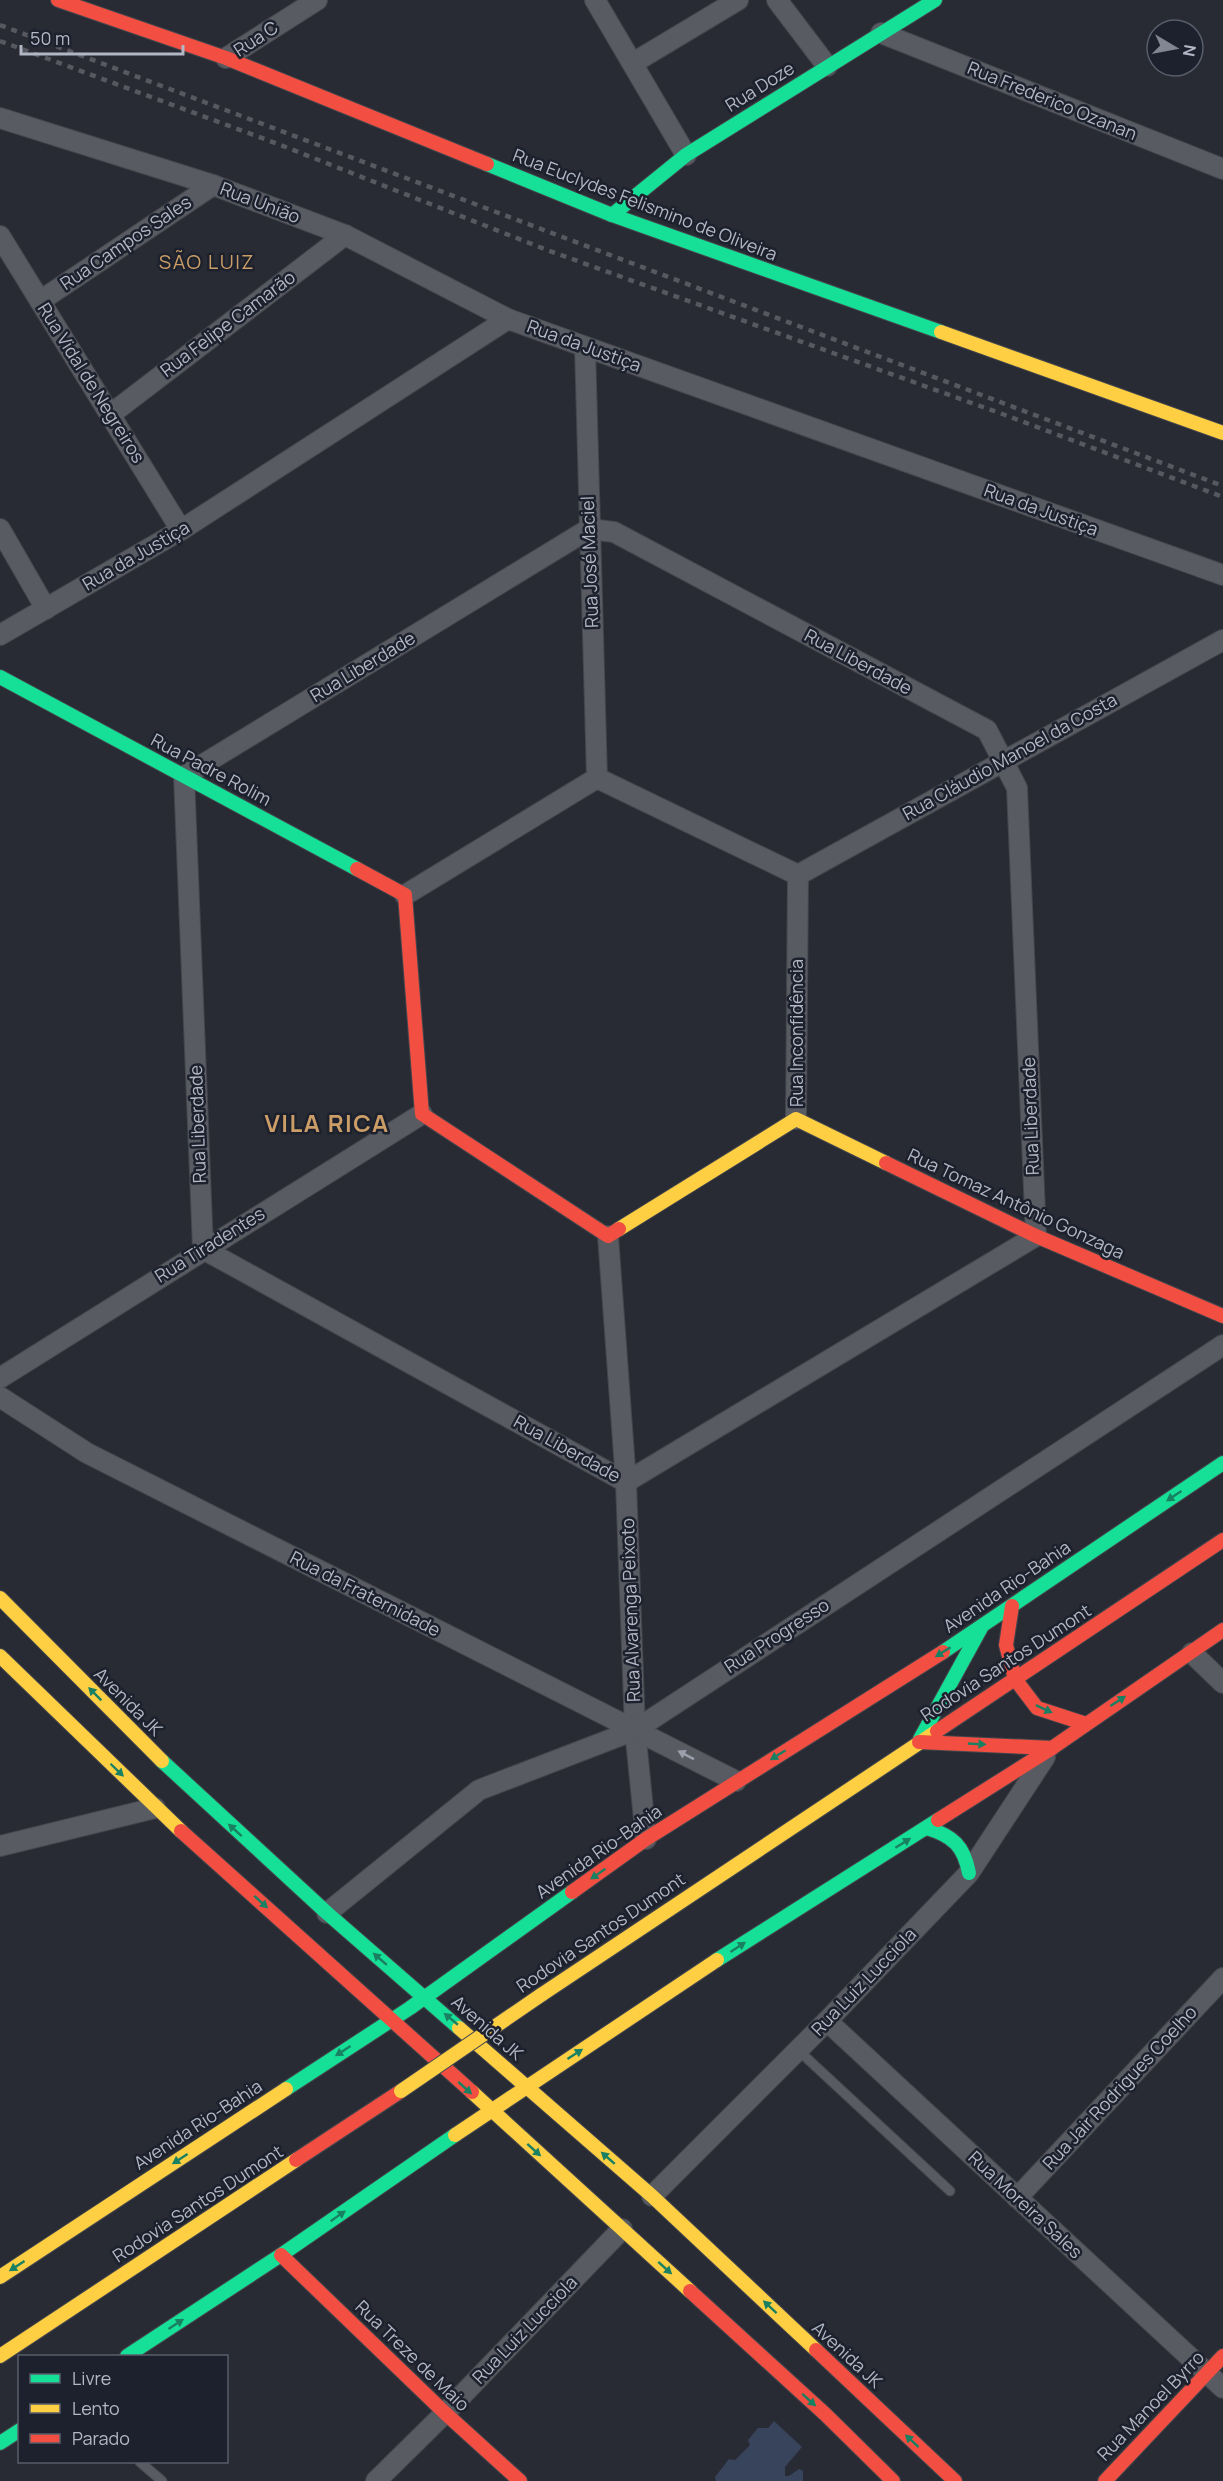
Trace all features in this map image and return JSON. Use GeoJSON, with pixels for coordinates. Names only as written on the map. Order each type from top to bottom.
{"type":"FeatureCollection","features":[{"type":"Feature","properties":{"kind":"main road","name":"Rua Euclydes Felismino de Oliveira"},"geometry":{"type":"LineString","coordinates":[[58,0],[226,58],[612,215],[1223,433]]}},
{"type":"Feature","properties":{"kind":"main road","name":"Rua Doze"},"geometry":{"type":"LineString","coordinates":[[612,215],[686,155],[935,0]]}},
{"type":"Feature","properties":{"kind":"main road","name":"Rua Padre Rolim"},"geometry":{"type":"LineString","coordinates":[[0,677],[405,895]]}},
{"type":"Feature","properties":{"kind":"main road"},"geometry":{"type":"LineString","coordinates":[[405,895],[422,1114],[608,1236]]}},
{"type":"Feature","properties":{"kind":"main road","name":"Rua Tomaz Antônio Gonzaga"},"geometry":{"type":"LineString","coordinates":[[796,1119],[1036,1236],[1223,1316]]}},
{"type":"Feature","properties":{"kind":"main road","name":"Rua Inconfidência"},"geometry":{"type":"LineString","coordinates":[[608,1236],[796,1119]]}},
{"type":"Feature","properties":{"kind":"main road","name":"Avenida Rio-Bahia"},"geometry":{"type":"LineString","coordinates":[[0,2277],[425,1997],[646,1839],[981,1628],[1223,1463]]}},
{"type":"Feature","properties":{"kind":"main road"},"geometry":{"type":"LineString","coordinates":[[1199,1479],[1215,1483]]}},
{"type":"Feature","properties":{"kind":"main road","name":"Rodovia Santos Dumont"},"geometry":{"type":"LineString","coordinates":[[0,2356],[401,2091],[1223,1540]]}},
{"type":"Feature","properties":{"kind":"main road","name":"Avenida JK"},"geometry":{"type":"LineString","coordinates":[[0,1598],[178,1778],[327,1913],[652,2196],[955,2481]]}},
{"type":"Feature","properties":{"kind":"main road"},"geometry":{"type":"LineString","coordinates":[[1012,1606],[1006,1645],[1015,1679],[1037,1708],[1083,1723]]}},
{"type":"Feature","properties":{"kind":"main road"},"geometry":{"type":"LineString","coordinates":[[981,1628],[919,1742],[1052,1748]]}},
{"type":"Feature","properties":{"kind":"main road"},"geometry":{"type":"LineString","coordinates":[[129,2355],[281,2255],[526,2086],[756,1935],[1052,1748],[1083,1723],[1192,1653],[1223,1630]]}},
{"type":"Feature","properties":{"kind":"main road"},"geometry":{"type":"LineString","coordinates":[[0,1656],[155,1808],[392,2019],[825,2414],[893,2481]]}},
{"type":"Feature","properties":{"kind":"main road"},"geometry":{"type":"LineString","coordinates":[[927,1828],[957,1840],[967,1855],[969,1872]]}},
{"type":"Feature","properties":{"kind":"main road","name":"Rua Treze de Maio"},"geometry":{"type":"LineString","coordinates":[[281,2255],[445,2413],[520,2481]]}},
{"type":"Feature","properties":{"kind":"main road","name":"Rua Manoel Byrro"},"geometry":{"type":"LineString","coordinates":[[1105,2481],[1223,2356]]}},
{"type":"Feature","properties":{"kind":"main road"},"geometry":{"type":"LineString","coordinates":[[0,2443],[18,2431]]}},
{"type":"Feature","properties":{"kind":"street","name":"Rua C"},"geometry":{"type":"LineString","coordinates":[[226,58],[316,0]]}},
{"type":"Feature","properties":{"kind":"street"},"geometry":{"type":"LineString","coordinates":[[595,0],[686,155]]}},
{"type":"Feature","properties":{"kind":"street"},"geometry":{"type":"LineString","coordinates":[[633,63],[738,0]]}},
{"type":"Feature","properties":{"kind":"street"},"geometry":{"type":"LineString","coordinates":[[777,0],[827,66]]}},
{"type":"Feature","properties":{"kind":"street","name":"Rua Frederico Ozanan"},"geometry":{"type":"LineString","coordinates":[[881,33],[1223,169]]}},
{"type":"Feature","properties":{"kind":"street","name":"Rua União"},"geometry":{"type":"LineString","coordinates":[[0,118],[213,185],[345,235],[508,319]]}},
{"type":"Feature","properties":{"kind":"street"},"geometry":{"type":"LineString","coordinates":[[1193,157],[1223,151]]}},
{"type":"Feature","properties":{"kind":"street","name":"Rua Campos Sales"},"geometry":{"type":"LineString","coordinates":[[40,301],[213,185]]}},
{"type":"Feature","properties":{"kind":"street","name":"Rua Felipe Camarão"},"geometry":{"type":"LineString","coordinates":[[111,414],[345,235]]}},
{"type":"Feature","properties":{"kind":"street","name":"Rua Vidal de Negreiros"},"geometry":{"type":"LineString","coordinates":[[0,236],[181,530]]}},
{"type":"Feature","properties":{"kind":"street","name":"Rua da Justiça"},"geometry":{"type":"LineString","coordinates":[[0,635],[181,530],[508,319],[1223,575]]}},
{"type":"Feature","properties":{"kind":"street","name":"Rua José Maciel"},"geometry":{"type":"LineString","coordinates":[[585,347],[597,778]]}},
{"type":"Feature","properties":{"kind":"street"},"geometry":{"type":"LineString","coordinates":[[0,529],[46,609]]}},
{"type":"Feature","properties":{"kind":"street","name":"Rua Liberdade"},"geometry":{"type":"LineString","coordinates":[[589,529],[614,532],[987,730],[1017,788],[1036,1236],[626,1482],[203,1249],[184,776],[589,529]]}},
{"type":"Feature","properties":{"kind":"street","name":"Rua Cláudio Manoel da Costa"},"geometry":{"type":"LineString","coordinates":[[798,875],[1223,640]]}},
{"type":"Feature","properties":{"kind":"street"},"geometry":{"type":"LineString","coordinates":[[405,895],[597,778],[798,875]]}},
{"type":"Feature","properties":{"kind":"street","name":"Rua Inconfidência"},"geometry":{"type":"LineString","coordinates":[[796,1119],[798,875]]}},
{"type":"Feature","properties":{"kind":"street","name":"Rua Tiradentes"},"geometry":{"type":"LineString","coordinates":[[0,1378],[422,1114]]}},
{"type":"Feature","properties":{"kind":"street","name":"Rua Alvarenga Peixoto"},"geometry":{"type":"LineString","coordinates":[[608,1236],[626,1482],[635,1730],[646,1839]]}},
{"type":"Feature","properties":{"kind":"street","name":"Rua Progresso"},"geometry":{"type":"LineString","coordinates":[[327,1913],[479,1790],[635,1730],[1223,1345]]}},
{"type":"Feature","properties":{"kind":"street","name":"Rua da Fraternidade"},"geometry":{"type":"LineString","coordinates":[[0,1397],[87,1453],[736,1781]]}},
{"type":"Feature","properties":{"kind":"street"},"geometry":{"type":"LineString","coordinates":[[1192,1653],[1223,1683]]}},
{"type":"Feature","properties":{"kind":"street","name":"Rua Luiz Lucciola"},"geometry":{"type":"LineString","coordinates":[[652,2196],[827,2021],[969,1872],[1052,1748]]}},
{"type":"Feature","properties":{"kind":"street"},"geometry":{"type":"LineString","coordinates":[[1,1844],[155,1808]]}},
{"type":"Feature","properties":{"kind":"street","name":"Rua Jair Rodrigues Coelho"},"geometry":{"type":"LineString","coordinates":[[1017,2198],[1223,1978]]}},
{"type":"Feature","properties":{"kind":"street","name":"Rua Moreira Sales"},"geometry":{"type":"LineString","coordinates":[[827,2021],[1223,2388]]}},
{"type":"Feature","properties":{"kind":"street","name":"Rua Luiz Lucciola"},"geometry":{"type":"LineString","coordinates":[[376,2481],[445,2413],[622,2229]]}},
{"type":"Feature","properties":{"kind":"lane"},"geometry":{"type":"LineString","coordinates":[[798,2050],[950,2191]]}},
{"type":"Feature","properties":{"kind":"lane"},"geometry":{"type":"LineString","coordinates":[[141,2463],[162,2481]]}},
{"type":"Feature","properties":{"kind":"water"},"geometry":{"type":"Polygon","coordinates":[[[774,2421],[802,2447],[785,2467],[785,2476],[799,2469],[803,2471],[803,2481],[716,2481],[715,2477],[729,2459],[735,2460],[750,2445],[748,2440],[758,2428],[768,2428],[774,2421]]]}},
{"type":"Feature","properties":{"kind":"railway"},"geometry":{"type":"LineString","coordinates":[[0,25],[1223,486]]}},
{"type":"Feature","properties":{"kind":"railway"},"geometry":{"type":"LineString","coordinates":[[0,41],[278,144],[547,250],[1005,415],[1223,497]]}},
{"type":"Feature","properties":{"kind":"traffic: fast"},"geometry":{"type":"LineString","coordinates":[[612,215],[686,155],[935,0]]}},
{"type":"Feature","properties":{"kind":"traffic: fast"},"geometry":{"type":"LineString","coordinates":[[487,164],[612,215],[941,332]]}},
{"type":"Feature","properties":{"kind":"traffic: fast"},"geometry":{"type":"LineString","coordinates":[[0,677],[357,869]]}},
{"type":"Feature","properties":{"kind":"traffic: fast"},"geometry":{"type":"LineString","coordinates":[[943,1652],[1223,1463]]}},
{"type":"Feature","properties":{"kind":"traffic: fast"},"geometry":{"type":"LineString","coordinates":[[920,1739],[981,1628]]}},
{"type":"Feature","properties":{"kind":"traffic: fast"},"geometry":{"type":"LineString","coordinates":[[162,1761],[327,1913],[459,2028]]}},
{"type":"Feature","properties":{"kind":"traffic: fast"},"geometry":{"type":"LineString","coordinates":[[717,1960],[938,1820]]}},
{"type":"Feature","properties":{"kind":"traffic: fast"},"geometry":{"type":"LineString","coordinates":[[927,1828],[956,1843],[964,1856],[969,1873]]}},
{"type":"Feature","properties":{"kind":"traffic: fast"},"geometry":{"type":"LineString","coordinates":[[286,2089],[410,2008],[572,1892]]}},
{"type":"Feature","properties":{"kind":"traffic: fast"},"geometry":{"type":"LineString","coordinates":[[129,2355],[281,2255],[455,2135]]}},
{"type":"Feature","properties":{"kind":"traffic: fast"},"geometry":{"type":"LineString","coordinates":[[0,2443],[18,2431]]}},
{"type":"Feature","properties":{"kind":"traffic: slow"},"geometry":{"type":"LineString","coordinates":[[941,332],[1223,433]]}},
{"type":"Feature","properties":{"kind":"traffic: slow"},"geometry":{"type":"LineString","coordinates":[[619,1229],[796,1119],[886,1163]]}},
{"type":"Feature","properties":{"kind":"traffic: slow"},"geometry":{"type":"LineString","coordinates":[[0,1598],[162,1761]]}},
{"type":"Feature","properties":{"kind":"traffic: slow"},"geometry":{"type":"LineString","coordinates":[[0,1656],[181,1831]]}},
{"type":"Feature","properties":{"kind":"traffic: slow"},"geometry":{"type":"LineString","coordinates":[[541,1995],[937,1731]]}},
{"type":"Feature","properties":{"kind":"traffic: slow"},"geometry":{"type":"LineString","coordinates":[[455,2135],[717,1960]]}},
{"type":"Feature","properties":{"kind":"traffic: slow"},"geometry":{"type":"LineString","coordinates":[[401,2091],[541,1995]]}},
{"type":"Feature","properties":{"kind":"traffic: slow"},"geometry":{"type":"LineString","coordinates":[[459,2028],[652,2196],[816,2350]]}},
{"type":"Feature","properties":{"kind":"traffic: slow"},"geometry":{"type":"LineString","coordinates":[[0,2277],[286,2089]]}},
{"type":"Feature","properties":{"kind":"traffic: slow"},"geometry":{"type":"LineString","coordinates":[[472,2092],[690,2291]]}},
{"type":"Feature","properties":{"kind":"traffic: slow"},"geometry":{"type":"LineString","coordinates":[[0,2356],[296,2160]]}},
{"type":"Feature","properties":{"kind":"traffic: jam"},"geometry":{"type":"LineString","coordinates":[[58,0],[226,58],[487,164]]}},
{"type":"Feature","properties":{"kind":"traffic: jam"},"geometry":{"type":"LineString","coordinates":[[357,869],[405,895],[422,1114],[608,1236],[619,1229]]}},
{"type":"Feature","properties":{"kind":"traffic: jam"},"geometry":{"type":"LineString","coordinates":[[886,1163],[1036,1236],[1223,1316]]}},
{"type":"Feature","properties":{"kind":"traffic: jam"},"geometry":{"type":"LineString","coordinates":[[937,1731],[1223,1540]]}},
{"type":"Feature","properties":{"kind":"traffic: jam"},"geometry":{"type":"LineString","coordinates":[[1012,1606],[1006,1645],[1015,1679],[1037,1708],[1083,1723]]}},
{"type":"Feature","properties":{"kind":"traffic: jam"},"geometry":{"type":"LineString","coordinates":[[938,1820],[1052,1748],[1223,1630]]}},
{"type":"Feature","properties":{"kind":"traffic: jam"},"geometry":{"type":"LineString","coordinates":[[572,1892],[646,1839],[943,1652]]}},
{"type":"Feature","properties":{"kind":"traffic: jam"},"geometry":{"type":"LineString","coordinates":[[919,1742],[1052,1748]]}},
{"type":"Feature","properties":{"kind":"traffic: jam"},"geometry":{"type":"LineString","coordinates":[[181,1831],[472,2092]]}},
{"type":"Feature","properties":{"kind":"traffic: jam"},"geometry":{"type":"LineString","coordinates":[[296,2160],[401,2091]]}},
{"type":"Feature","properties":{"kind":"traffic: jam"},"geometry":{"type":"LineString","coordinates":[[281,2255],[445,2413],[520,2481]]}},
{"type":"Feature","properties":{"kind":"traffic: jam"},"geometry":{"type":"LineString","coordinates":[[690,2291],[825,2414],[893,2481]]}},
{"type":"Feature","properties":{"kind":"traffic: jam"},"geometry":{"type":"LineString","coordinates":[[816,2350],[955,2481]]}},
{"type":"Feature","properties":{"kind":"traffic: jam"},"geometry":{"type":"LineString","coordinates":[[1105,2481],[1223,2356]]}},
{"type":"Feature","properties":{"kind":"district","name":"SÃO LUIZ"},"geometry":{"type":"Point","coordinates":[207,262]}},
{"type":"Feature","properties":{"kind":"district","name":"VILA RICA"},"geometry":{"type":"Point","coordinates":[327,1124]}}]}
